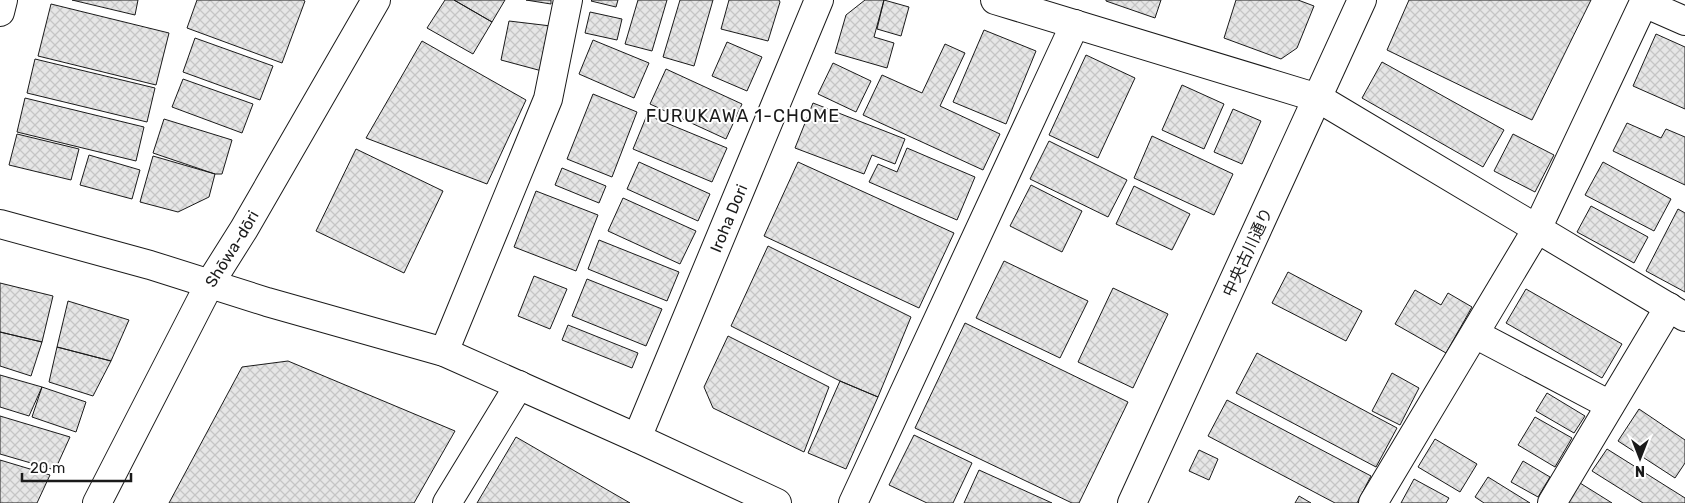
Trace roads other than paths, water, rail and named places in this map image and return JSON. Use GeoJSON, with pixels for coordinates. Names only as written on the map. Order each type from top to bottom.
{"type":"FeatureCollection","features":[{"type":"Feature","properties":{"kind":"street"},"geometry":{"type":"LineString","coordinates":[[0,12],[3,0]]}},
{"type":"Feature","properties":{"kind":"street","name":"Shōwa-dōri"},"geometry":{"type":"LineString","coordinates":[[97,503],[210,284],[249,221],[376,0]]}},
{"type":"Feature","properties":{"kind":"street"},"geometry":{"type":"LineString","coordinates":[[444,352],[548,99],[568,0]]}},
{"type":"Feature","properties":{"kind":"street","name":"Iroha Dori"},"geometry":{"type":"LineString","coordinates":[[637,438],[819,0]]}},
{"type":"Feature","properties":{"kind":"street"},"geometry":{"type":"LineString","coordinates":[[995,0],[1318,98],[1677,312],[1610,405],[1552,503]]}},
{"type":"Feature","properties":{"kind":"street","name":"中央古川通り"},"geometry":{"type":"LineString","coordinates":[[1132,503],[1362,0]]}},
{"type":"Feature","properties":{"kind":"street"},"geometry":{"type":"LineString","coordinates":[[1373,503],[1537,229],[1645,1],[1685,21]]}},
{"type":"Feature","properties":{"kind":"street"},"geometry":{"type":"LineString","coordinates":[[853,503],[1075,24]]}},
{"type":"Feature","properties":{"kind":"street"},"geometry":{"type":"LineString","coordinates":[[0,224],[444,352],[778,503]]}},
{"type":"Feature","properties":{"kind":"street"},"geometry":{"type":"LineString","coordinates":[[1475,334],[1610,405]]}},
{"type":"Feature","properties":{"kind":"street"},"geometry":{"type":"LineString","coordinates":[[447,503],[520,385]]}},
{"type":"Feature","properties":{"kind":"district","name":"FURUKAWA 1-CHOME"},"geometry":{"type":"Point","coordinates":[743,116]}}]}
